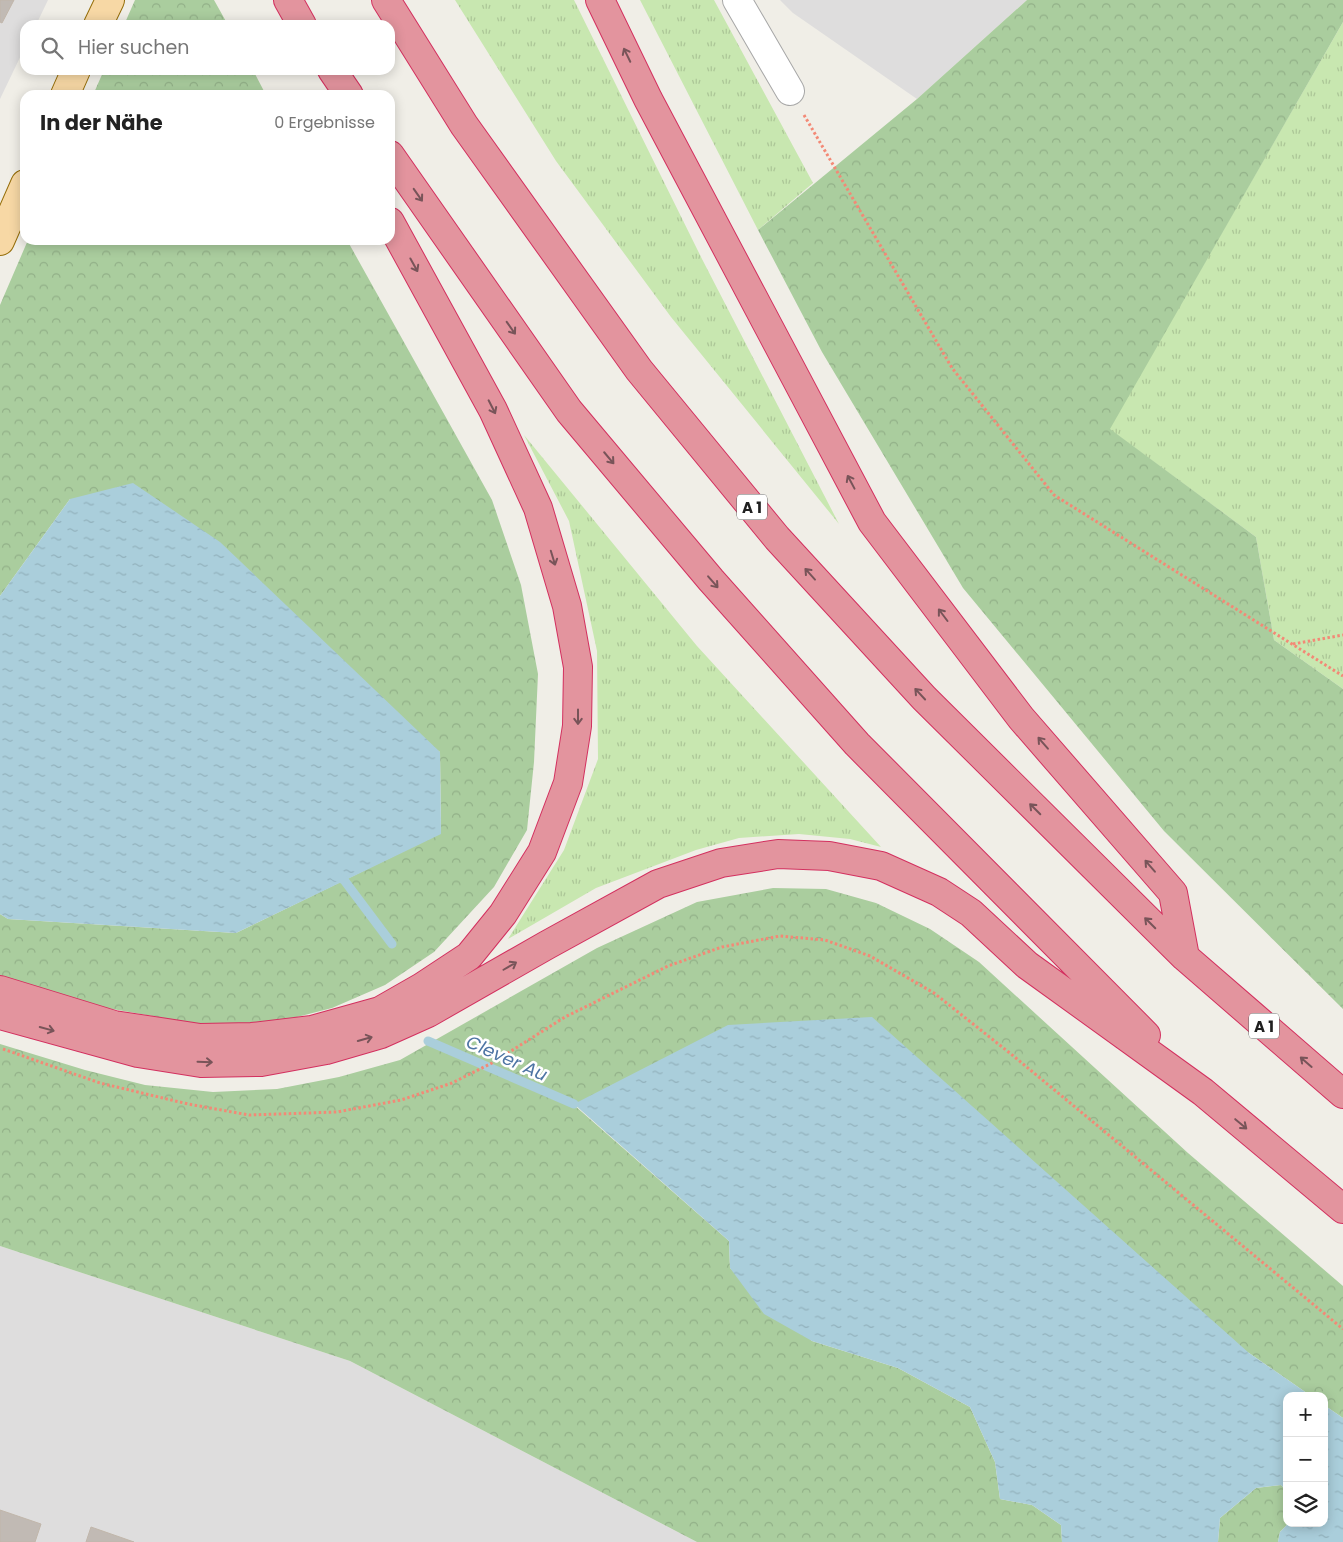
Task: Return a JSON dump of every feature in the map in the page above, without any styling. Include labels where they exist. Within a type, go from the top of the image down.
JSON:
[{"type":"highway","points":[[288,0],[299,20]]},
{"type":"highway","name":"A 1","points":[[386,0],[464,125],[634,362],[777,538],[924,698],[1185,957],[1343,1094]]},
{"type":"highway","points":[[600,0],[648,99],[872,522],[1021,718],[1173,892],[1185,957]]},
{"type":"highway","points":[[325,75],[331,90]]},
{"type":"highway","points":[[335,75],[346,90]]},
{"type":"highway","points":[[395,162],[569,411],[711,580],[857,744],[1203,1092]]},
{"type":"highway","points":[[0,990],[114,1025],[200,1038],[252,1038],[312,1030],[380,1010],[422,987],[469,956],[503,914],[542,852],[568,784],[578,726],[578,667],[567,606],[538,508],[498,419],[395,231]]},
{"type":"highway","points":[[0,1016],[138,1054],[201,1063],[260,1062],[326,1050],[381,1034],[428,1013],[547,944],[658,884],[722,863],[778,854],[829,856],[881,866],[939,892],[971,913],[1027,966],[1203,1092],[1343,1209]]},
{"type":"main road","points":[[100,20],[110,0]]},
{"type":"main road","points":[[67,90],[74,75]]},
{"type":"main road","points":[[0,241],[20,195]]},
{"type":"street","points":[[737,0],[790,91]]},
{"type":"path","points":[[790,91],[952,368],[1054,495],[1343,676]]},
{"type":"path","points":[[1293,644],[1343,635]]},
{"type":"path","points":[[452,1082],[492,1063],[565,1017],[668,966],[722,946],[780,936],[826,940],[870,956],[934,993],[1011,1054],[1343,1329]]},
{"type":"shaded area","points":[[0,0],[48,0],[38,20],[20,20],[20,57],[0,99]]},
{"type":"shaded area","points":[[780,0],[1027,0],[917,99],[793,13]]},
{"type":"shaded area","points":[[0,1246],[350,1361],[697,1542],[0,1542]]},
{"type":"green space","points":[[135,0],[214,0],[225,20],[126,20]]},
{"type":"green space","points":[[455,0],[574,0],[702,259],[839,524],[671,317],[556,161]]},
{"type":"green space","points":[[640,0],[714,0],[813,183],[758,230]]},
{"type":"green space","points":[[1027,0],[1343,0],[1343,22],[1110,429],[1256,537],[1274,640],[1343,689],[1343,1009],[1164,831],[963,588],[822,352],[758,230],[917,99]]},
{"type":"green space","points":[[1343,22],[1343,689],[1274,640],[1256,537],[1109,429]]},
{"type":"green space","points":[[102,75],[256,75],[263,90],[95,90]]},
{"type":"green space","points":[[26,245],[350,245],[492,500],[521,585],[538,674],[534,762],[527,830],[494,887],[434,952],[385,985],[332,1008],[262,1026],[198,1024],[78,1003],[0,977],[0,914],[8,919],[236,933],[441,833],[440,752],[70,499],[0,596],[0,305]]},
{"type":"green space","points":[[524,435],[697,646],[881,847],[850,839],[799,834],[739,838],[696,850],[596,888],[508,939],[564,850],[598,759],[597,651],[569,521]]},
{"type":"green space","points":[[773,888],[826,889],[876,903],[930,929],[979,962],[1188,1153],[1343,1286],[1343,1418],[1328,1408],[1328,1392],[1305,1392],[1249,1353],[574,1105],[729,1241],[730,1268],[812,1341],[898,1368],[970,1407],[995,1462],[1000,1499],[1032,1505],[1061,1525],[1062,1542],[697,1542],[350,1361],[0,1246],[0,1044],[85,1070],[145,1085],[213,1092],[277,1089],[339,1077],[400,1060],[597,948],[697,902]]},
{"type":"green space","points":[[1281,1485],[1283,1487],[1283,1527],[1285,1527],[1280,1532],[1278,1542],[1218,1542],[1220,1518],[1256,1488]]},
{"type":"water","points":[[133,483],[220,542],[440,752],[441,834],[236,933],[8,919],[0,914],[0,596],[70,499]]},
{"type":"water","points":[[872,1017],[1249,1353],[1305,1392],[1283,1392],[1283,1487],[1281,1485],[1256,1488],[1220,1518],[1218,1542],[1062,1542],[1061,1525],[1032,1505],[1000,1499],[995,1462],[970,1407],[898,1368],[812,1341],[764,1314],[730,1268],[729,1241],[574,1104],[728,1025]]},
{"type":"water","points":[[1328,1408],[1343,1418],[1343,1542],[1278,1542],[1280,1532],[1285,1527],[1328,1527]]},
{"type":"building","points":[[0,0],[14,0],[2,23],[0,22]]},
{"type":"building","points":[[0,1510],[41,1524],[35,1542],[0,1542]]},
{"type":"building","points":[[91,1527],[134,1542],[86,1542]]},
{"type":"waterway","name":"Clever Au","points":[[335,876],[344,880],[392,944]]},
{"type":"waterway","name":"Clever Au","points":[[428,1041],[574,1104]]}]
